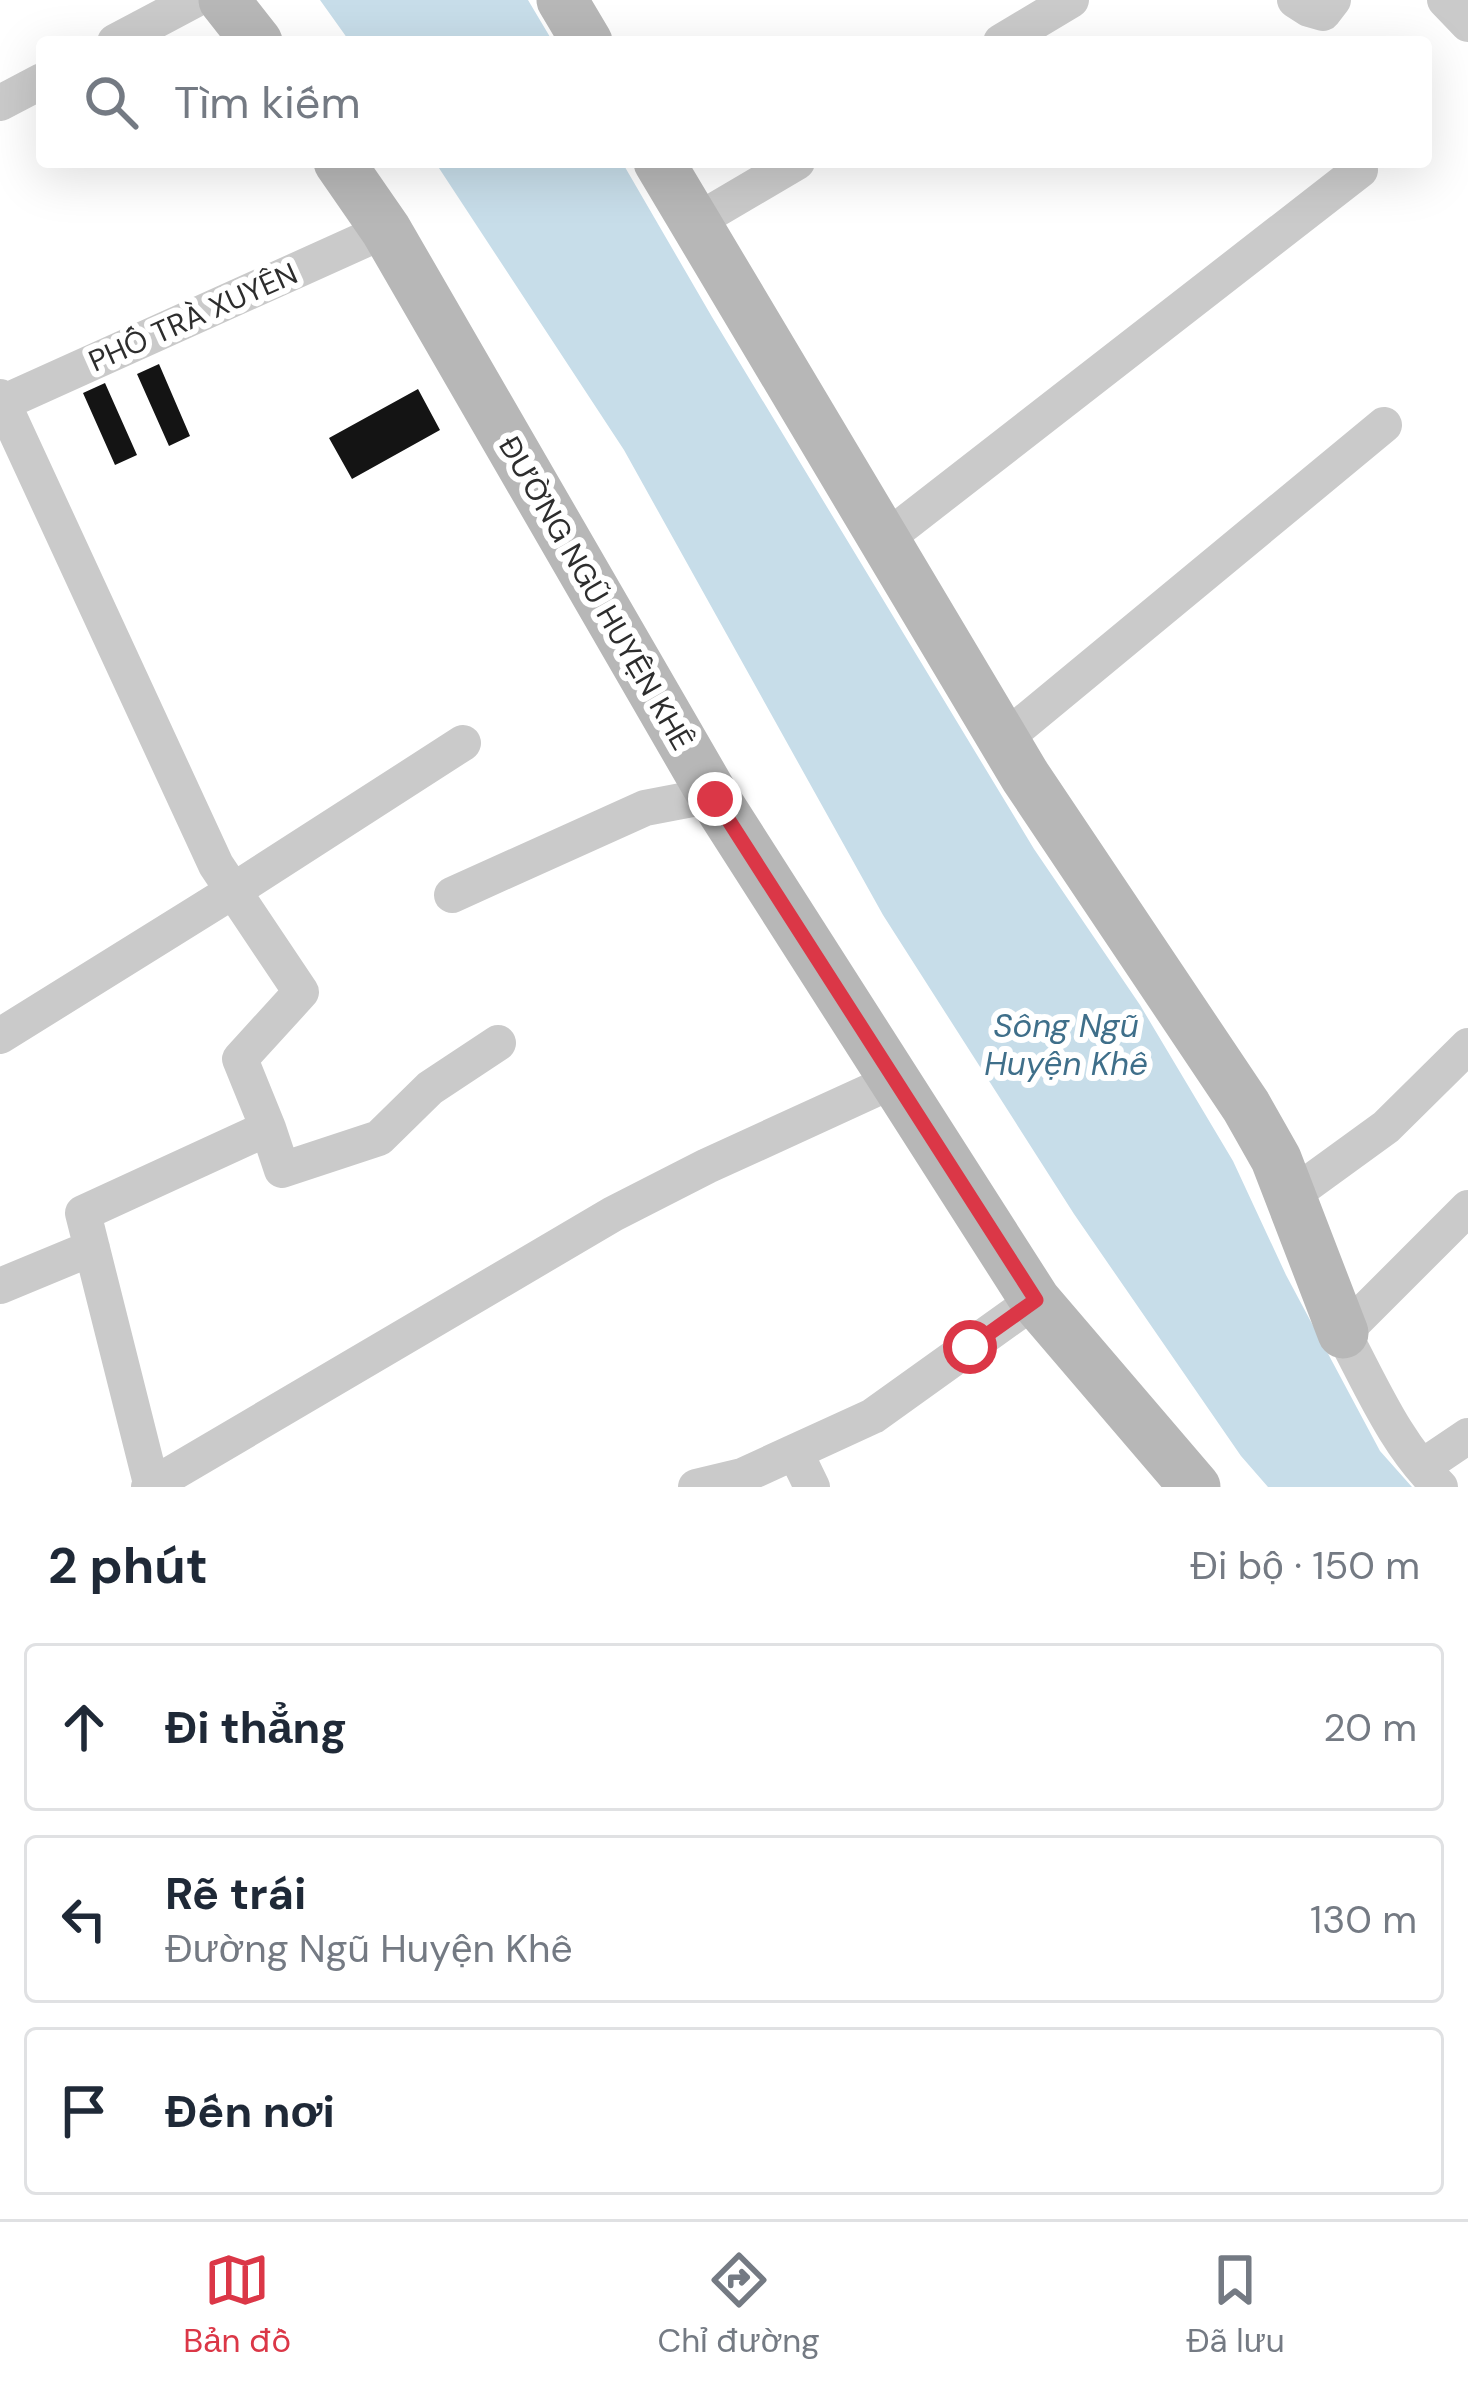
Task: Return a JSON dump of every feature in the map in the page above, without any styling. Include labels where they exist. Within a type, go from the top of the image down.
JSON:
[{"type":"street","points":[[126,36],[194,0]]},
{"type":"street","points":[[224,0],[252,36]]},
{"type":"street","points":[[562,0],[583,36]]},
{"type":"street","points":[[1011,36],[1071,0]]},
{"type":"street","points":[[1295,0],[1323,13],[1333,0]]},
{"type":"street","points":[[1445,0],[1468,24]]},
{"type":"street","points":[[0,103],[36,84]]},
{"type":"street","name":"ĐƯỜNG NGŨ HUYỆN KHÊ","points":[[343,168],[386,230],[713,795],[1036,1300],[1195,1487]]},
{"type":"street","points":[[663,168],[1003,740],[1246,1106],[1276,1159],[1343,1333],[1387,1416],[1435,1482],[1468,1436]]},
{"type":"street","points":[[695,223],[787,168]]},
{"type":"street","points":[[884,540],[1360,170]]},
{"type":"street","name":"PHỐ TRÀ XUYÊN","points":[[1,401],[386,230]]},
{"type":"street","points":[[1,401],[216,866],[301,992],[240,1059],[282,1170],[379,1138],[430,1088],[498,1043]]},
{"type":"street","points":[[1003,740],[1384,425]]},
{"type":"street","points":[[0,1036],[463,743]]},
{"type":"street","points":[[452,895],[645,808],[713,795]]},
{"type":"street","points":[[1291,1196],[1386,1126],[1468,1046]]},
{"type":"street","points":[[268,1129],[83,1213],[151,1487],[613,1214],[895,1080]]},
{"type":"street","points":[[1343,1333],[1468,1208]]},
{"type":"street","points":[[0,1286],[92,1248]]},
{"type":"street","points":[[696,1487],[742,1476],[873,1416],[1036,1300]]},
{"type":"street","points":[[795,1452],[812,1487]]},
{"type":"water","points":[[320,0],[528,0],[549,36],[346,36]]},
{"type":"water","name":"Sông Ngũ Huyện Khê","points":[[439,168],[625,168],[1034,849],[1140,1005],[1233,1161],[1286,1275],[1380,1451],[1412,1487],[1268,1487],[1241,1456],[1074,1214],[883,915],[624,450]]},
{"type":"building","points":[[159,364],[190,436],[169,446],[137,374]]},
{"type":"building","points":[[105,383],[137,455],[115,465],[83,393]]},
{"type":"building","points":[[418,389],[440,430],[352,479],[329,438]]},
{"type":"route","points":[[715,799],[1036,1300],[970,1347]]}]
